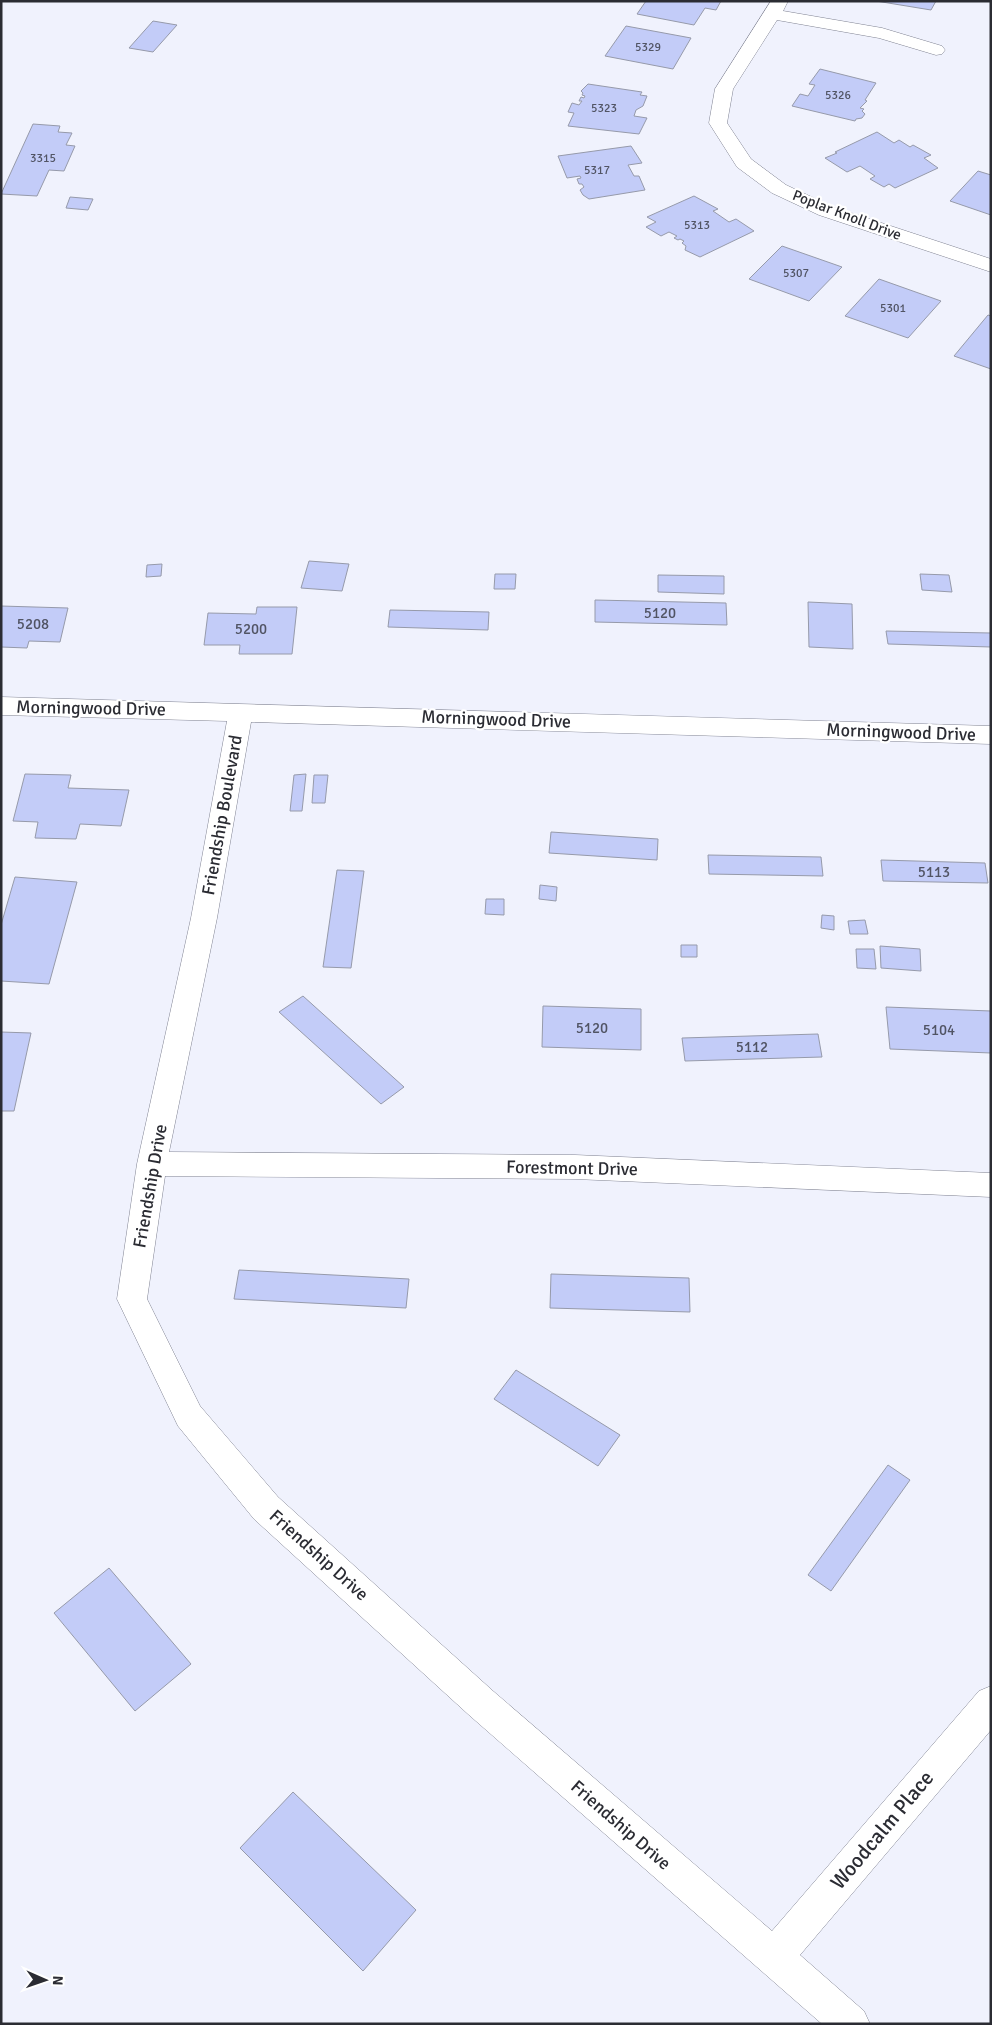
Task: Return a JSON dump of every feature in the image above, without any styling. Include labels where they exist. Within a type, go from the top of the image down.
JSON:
[{"type":"street","points":[[776,8],[882,33],[936,50]]},
{"type":"street","name":"Poplar Knoll Drive","points":[[776,8],[724,88],[718,123],[744,163],[779,189],[826,211],[991,266]]},
{"type":"street","name":"Morningwood Drive","points":[[1,706],[991,735]]},
{"type":"street","name":"Friendship Boulevard","points":[[204,918],[240,712]]},
{"type":"street","name":"Friendship Drive","points":[[204,918],[152,1164],[132,1299],[190,1416],[266,1508],[481,1703],[851,2024]]},
{"type":"street","name":"Forestmont Drive","points":[[152,1164],[575,1167],[991,1185]]},
{"type":"street","name":"Woodcalm Place","points":[[774,1958],[991,1703]]},
{"type":"building","points":[[646,1],[721,1],[716,10],[705,8],[694,25],[637,14]]},
{"type":"building","points":[[876,1],[936,1],[931,10]]},
{"type":"building","points":[[153,21],[177,25],[153,52],[129,48]]},
{"type":"building","points":[[626,26],[691,38],[673,69],[605,56]]},
{"type":"building","points":[[820,69],[876,83],[865,100],[867,101],[860,108],[864,109],[862,111],[865,114],[862,118],[855,121],[792,106],[800,94],[808,96],[815,85],[809,84]]},
{"type":"building","points":[[588,84],[642,92],[640,95],[647,96],[643,106],[636,110],[634,116],[647,118],[639,134],[568,126],[574,113],[568,112],[572,103],[579,105],[582,101],[579,101],[581,97],[584,98],[585,96],[582,95],[581,91]]},
{"type":"building","points":[[33,124],[60,126],[58,132],[72,133],[66,145],[75,146],[64,171],[49,170],[37,196],[1,194]]},
{"type":"building","points":[[877,132],[894,143],[899,140],[910,147],[913,145],[931,155],[924,158],[938,168],[895,188],[889,184],[884,187],[870,179],[875,176],[860,166],[847,172],[825,158]]},
{"type":"building","points":[[631,146],[642,163],[628,165],[634,176],[639,176],[645,190],[589,199],[580,190],[584,187],[582,184],[579,184],[577,179],[581,178],[580,176],[567,178],[558,156]]},
{"type":"building","points":[[978,171],[991,175],[991,215],[950,201]]},
{"type":"building","points":[[694,196],[718,209],[713,211],[729,222],[736,219],[754,231],[700,257],[685,250],[686,246],[682,243],[684,241],[674,238],[677,236],[669,232],[661,236],[646,227],[656,222],[647,217]]},
{"type":"building","points":[[70,197],[93,199],[88,210],[66,208]]},
{"type":"building","points":[[782,246],[842,267],[809,301],[749,279]]},
{"type":"building","points":[[879,279],[941,301],[908,338],[845,316]]},
{"type":"building","points":[[988,315],[991,316],[991,369],[954,356]]},
{"type":"building","points":[[309,561],[349,564],[342,591],[301,588]]},
{"type":"building","points":[[162,564],[161,576],[146,577],[147,565]]},
{"type":"building","points":[[495,574],[516,574],[515,589],[494,589]]},
{"type":"building","points":[[920,574],[949,575],[952,592],[922,590]]},
{"type":"building","points":[[658,575],[724,576],[724,594],[658,592]]},
{"type":"building","points":[[595,600],[726,603],[727,625],[595,622]]},
{"type":"building","points":[[808,602],[852,604],[853,649],[809,647]]},
{"type":"building","points":[[1,606],[68,608],[60,642],[29,641],[27,648],[1,647]]},
{"type":"building","points":[[257,607],[297,607],[292,654],[239,654],[240,645],[204,645],[208,613],[256,614]]},
{"type":"building","points":[[390,610],[489,612],[488,630],[388,627]]},
{"type":"building","points":[[886,631],[991,633],[991,647],[888,644]]},
{"type":"building","points":[[25,774],[71,775],[68,788],[129,790],[121,826],[80,824],[76,839],[35,838],[38,822],[13,821]]},
{"type":"building","points":[[306,774],[302,811],[290,811],[294,775]]},
{"type":"building","points":[[314,775],[328,775],[325,803],[312,803]]},
{"type":"building","points":[[551,832],[658,839],[657,860],[549,853]]},
{"type":"building","points":[[708,855],[821,857],[823,876],[709,874]]},
{"type":"building","points":[[881,860],[985,863],[988,883],[883,881]]},
{"type":"building","points":[[337,870],[364,871],[351,968],[323,967]]},
{"type":"building","points":[[15,877],[77,882],[49,984],[1,981],[1,925]]},
{"type":"building","points":[[540,885],[557,887],[556,901],[539,899]]},
{"type":"building","points":[[486,899],[504,899],[504,915],[485,914]]},
{"type":"building","points":[[822,915],[834,916],[834,930],[821,928]]},
{"type":"building","points":[[865,920],[868,934],[850,934],[848,921]]},
{"type":"building","points":[[681,945],[697,945],[697,957],[681,957]]},
{"type":"building","points":[[880,946],[920,949],[921,971],[881,968]]},
{"type":"building","points":[[856,949],[874,949],[876,969],[857,968]]},
{"type":"building","points":[[303,996],[404,1087],[381,1104],[279,1012]]},
{"type":"building","points":[[543,1006],[641,1009],[641,1050],[542,1047]]},
{"type":"building","points":[[886,1007],[991,1011],[991,1053],[890,1049]]},
{"type":"building","points":[[1,1032],[31,1033],[14,1111],[1,1111]]},
{"type":"building","points":[[818,1034],[822,1057],[685,1061],[682,1038]]},
{"type":"building","points":[[239,1270],[409,1279],[406,1308],[234,1299]]},
{"type":"building","points":[[551,1274],[689,1278],[690,1312],[550,1308]]},
{"type":"building","points":[[516,1370],[620,1435],[598,1466],[494,1399]]},
{"type":"building","points":[[888,1465],[910,1480],[831,1591],[808,1575]]},
{"type":"building","points":[[109,1568],[191,1664],[135,1711],[54,1613]]},
{"type":"building","points":[[293,1792],[416,1910],[363,1971],[240,1848]]}]
